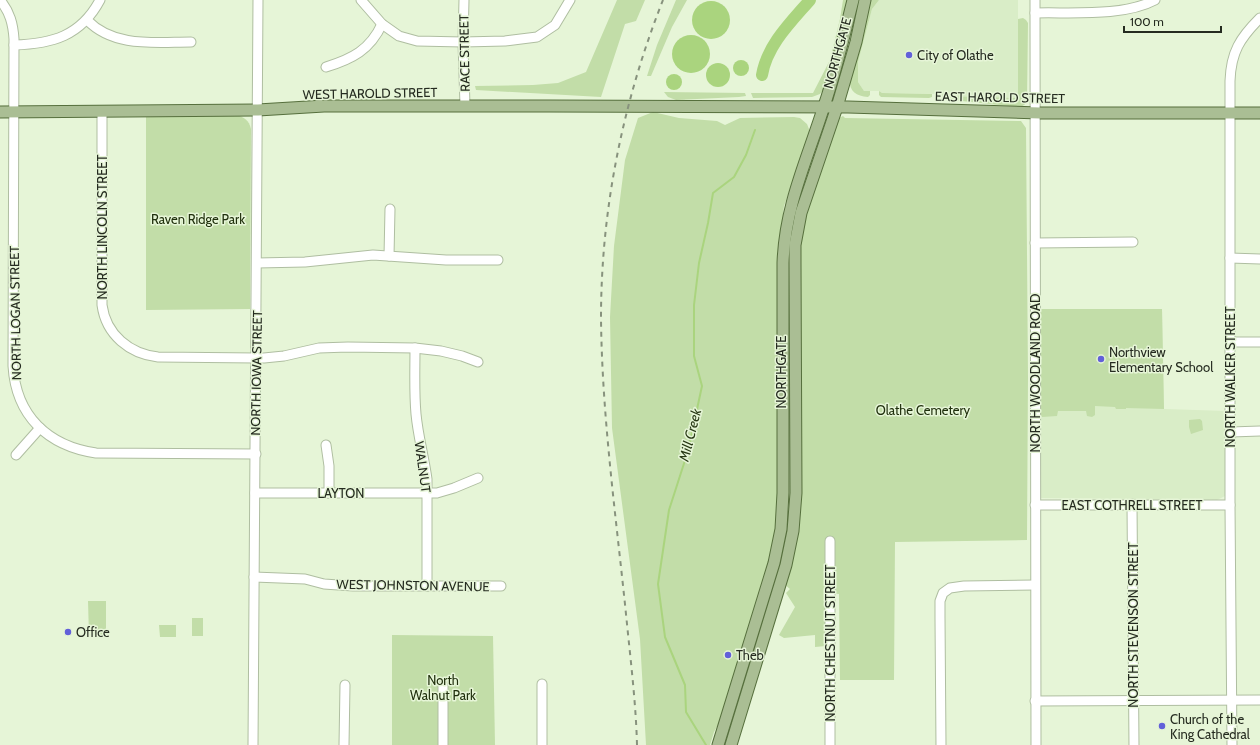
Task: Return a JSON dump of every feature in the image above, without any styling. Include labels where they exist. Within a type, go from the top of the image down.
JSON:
[{"type":"main road","name":"NORTHGATE","points":[[719,743],[779,545],[784,493],[783,244],[786,226],[794,193],[824,107],[839,58],[853,0]]},
{"type":"main road","name":"NORTHGATE","points":[[731,745],[786,565],[793,531],[796,493],[795,245],[801,213],[837,107],[856,42],[866,0]]},
{"type":"main road","name":"WEST HAROLD STREET","points":[[0,112],[258,110],[324,106],[740,107]]},
{"type":"main road","name":"EAST HAROLD STREET","points":[[740,107],[837,107],[1035,113],[1260,113]]},
{"type":"street","name":"NORTH LOGAN STREET","points":[[0,0],[9,12],[13,24],[13,374],[16,389],[23,405],[30,417],[52,438],[80,451],[96,453],[256,454]]},
{"type":"street","points":[[14,45],[41,44],[67,35],[87,20],[100,0]]},
{"type":"street","name":"NORTH IOWA STREET","points":[[253,745],[257,358],[258,0]]},
{"type":"street","points":[[361,0],[382,24],[399,36],[417,41],[462,42],[505,41],[537,37],[556,25],[570,0]]},
{"type":"street","name":"RACE STREET","points":[[464,0],[462,42],[465,106]]},
{"type":"street","name":"NORTH WOODLAND ROAD","points":[[1035,0],[1034,585],[1036,745]]},
{"type":"street","points":[[1035,13],[1122,11],[1138,7],[1155,0]]},
{"type":"street","name":"NORTH WALKER STREET","points":[[1232,745],[1230,505],[1230,70],[1233,55],[1241,38],[1260,18]]},
{"type":"street","points":[[87,20],[94,28],[101,32],[123,40],[141,42],[191,42]]},
{"type":"street","points":[[326,67],[346,60],[362,50],[376,37],[382,24]]},
{"type":"street","name":"NORTH LINCOLN STREET","points":[[102,112],[101,298],[104,315],[111,330],[120,341],[129,348],[152,356],[257,358],[278,357],[327,348],[415,348],[450,352],[478,362]]},
{"type":"street","points":[[389,256],[390,209]]},
{"type":"street","points":[[1035,243],[1133,242]]},
{"type":"street","points":[[257,263],[305,262],[373,255],[446,260],[498,260]]},
{"type":"street","points":[[1230,258],[1260,259]]},
{"type":"street","points":[[1230,342],[1260,342]]},
{"type":"street","name":"WALNUT","points":[[415,348],[416,414],[419,438],[425,464],[427,494],[427,586]]},
{"type":"street","points":[[16,455],[40,428]]},
{"type":"street","points":[[1231,432],[1260,431]]},
{"type":"street","points":[[326,445],[329,466],[329,492]]},
{"type":"street","name":"LAYTON","points":[[255,493],[329,492],[427,494],[454,488],[478,478]]},
{"type":"street","name":"NORTH STEVENSON STREET","points":[[1132,504],[1134,745]]},
{"type":"street","name":"EAST COTHRELL STREET","points":[[1035,505],[1230,505]]},
{"type":"street","name":"NORTH CHESTNUT STREET","points":[[830,541],[830,745]]},
{"type":"street","name":"WEST JOHNSTON AVENUE","points":[[254,577],[305,579],[324,584],[353,586],[501,586]]},
{"type":"street","points":[[941,745],[940,601],[943,593],[950,588],[964,586],[1034,585]]},
{"type":"street","points":[[542,684],[542,745]]},
{"type":"street","points":[[344,745],[345,685]]},
{"type":"street","points":[[443,686],[443,745]]},
{"type":"street","points":[[1036,701],[1260,700]]},
{"type":"shaded area","points":[[879,0],[1018,0],[1018,98],[945,96],[942,94],[882,93],[879,91],[864,91],[858,82],[858,62],[872,9]]},
{"type":"shaded area","points":[[707,1],[715,1],[722,4],[727,9],[730,20],[727,31],[722,36],[715,39],[707,39],[700,36],[695,31],[692,24],[692,16],[695,9],[700,4]]},
{"type":"shaded area","points":[[687,35],[695,35],[707,44],[710,54],[707,64],[701,70],[695,73],[687,73],[675,64],[672,58],[672,50],[681,38]]},
{"type":"shaded area","points":[[741,60],[747,62],[749,68],[747,74],[741,76],[735,74],[733,68],[735,62]]},
{"type":"shaded area","points":[[718,63],[727,66],[730,75],[727,84],[718,87],[709,84],[706,75],[709,66]]},
{"type":"shaded area","points":[[674,74],[681,79],[682,82],[677,89],[674,90],[667,85],[666,82],[671,75]]},
{"type":"shaded area","name":"Northview Elementary School","points":[[1039,309],[1162,309],[1164,409],[1227,411],[1227,493],[1225,496],[1217,500],[1041,498],[1039,496]]},
{"type":"green space","points":[[617,0],[645,0],[636,21],[625,24],[601,97],[476,90],[475,86],[558,83],[586,72]]},
{"type":"green space","points":[[676,0],[687,0],[672,27],[651,76],[647,76],[657,45]]},
{"type":"green space","points":[[843,0],[848,0],[824,89],[820,94],[812,97],[753,98],[751,93],[813,93],[830,60]]},
{"type":"green space","points":[[868,0],[879,0],[872,9],[858,62],[858,82],[864,91],[870,91],[870,95],[868,97],[860,96],[854,92],[849,79]]},
{"type":"green space","points":[[1023,18],[1028,23],[1027,101],[1025,104],[1019,107],[943,99],[942,94],[945,96],[1018,98],[1018,19]]},
{"type":"green space","points":[[879,91],[882,93],[932,94],[932,97],[881,97],[879,95]]},
{"type":"green space","points":[[664,92],[745,93],[746,96],[676,100],[668,97]]},
{"type":"green space","points":[[653,112],[679,118],[717,121],[725,125],[740,118],[794,117],[800,118],[807,124],[809,129],[809,135],[784,206],[778,252],[778,484],[776,530],[772,552],[720,721],[714,732],[710,745],[646,745],[640,639],[612,428],[610,317],[614,246],[625,160],[638,118]]},
{"type":"green space","name":"Raven Ridge Park","points":[[236,115],[246,119],[251,129],[250,309],[146,310],[146,116]]},
{"type":"green space","name":"Olathe Cemetery","points":[[843,116],[845,118],[1021,121],[1026,128],[1028,377],[1027,540],[895,542],[894,680],[840,680],[839,594],[827,593],[826,646],[815,647],[815,635],[784,638],[779,635],[795,607],[786,593],[790,589],[784,584],[790,566],[799,257],[805,210],[837,119]]},
{"type":"green space","points":[[1039,309],[1162,309],[1164,409],[1116,409],[1115,407],[1095,406],[1095,415],[1092,417],[1087,416],[1086,411],[1058,411],[1057,416],[1042,417],[1038,413]]},
{"type":"green space","points":[[1200,419],[1202,421],[1203,430],[1191,434],[1189,420]]},
{"type":"green space","points":[[88,601],[106,601],[106,635],[89,636]]},
{"type":"green space","points":[[192,618],[203,618],[203,636],[192,636]]},
{"type":"green space","points":[[159,625],[176,625],[176,637],[160,637]]},
{"type":"green space","name":"North Walnut Park","points":[[392,635],[493,636],[495,745],[392,745]]},
{"type":"waterway","name":"Mill Creek","points":[[762,75],[774,44],[810,0]]},
{"type":"waterway","name":"Mill Creek","points":[[706,745],[686,712],[685,685],[665,637],[658,584],[669,510],[688,451],[702,386],[694,356],[694,305],[699,263],[713,193],[734,177],[746,155],[755,130]]},
{"type":"railway","points":[[637,745],[636,715],[604,395],[601,318],[602,277],[610,196],[617,156],[636,77],[663,0]]},
{"type":"place","name":"City of Olathe","points":[[909,55]]},
{"type":"place","name":"Northview Elementary School","points":[[1101,359]]},
{"type":"place","name":"Office","points":[[68,632]]},
{"type":"place","name":"Theb","points":[[728,655]]},
{"type":"place","name":"Church of the King Cathedral","points":[[1162,726]]}]
